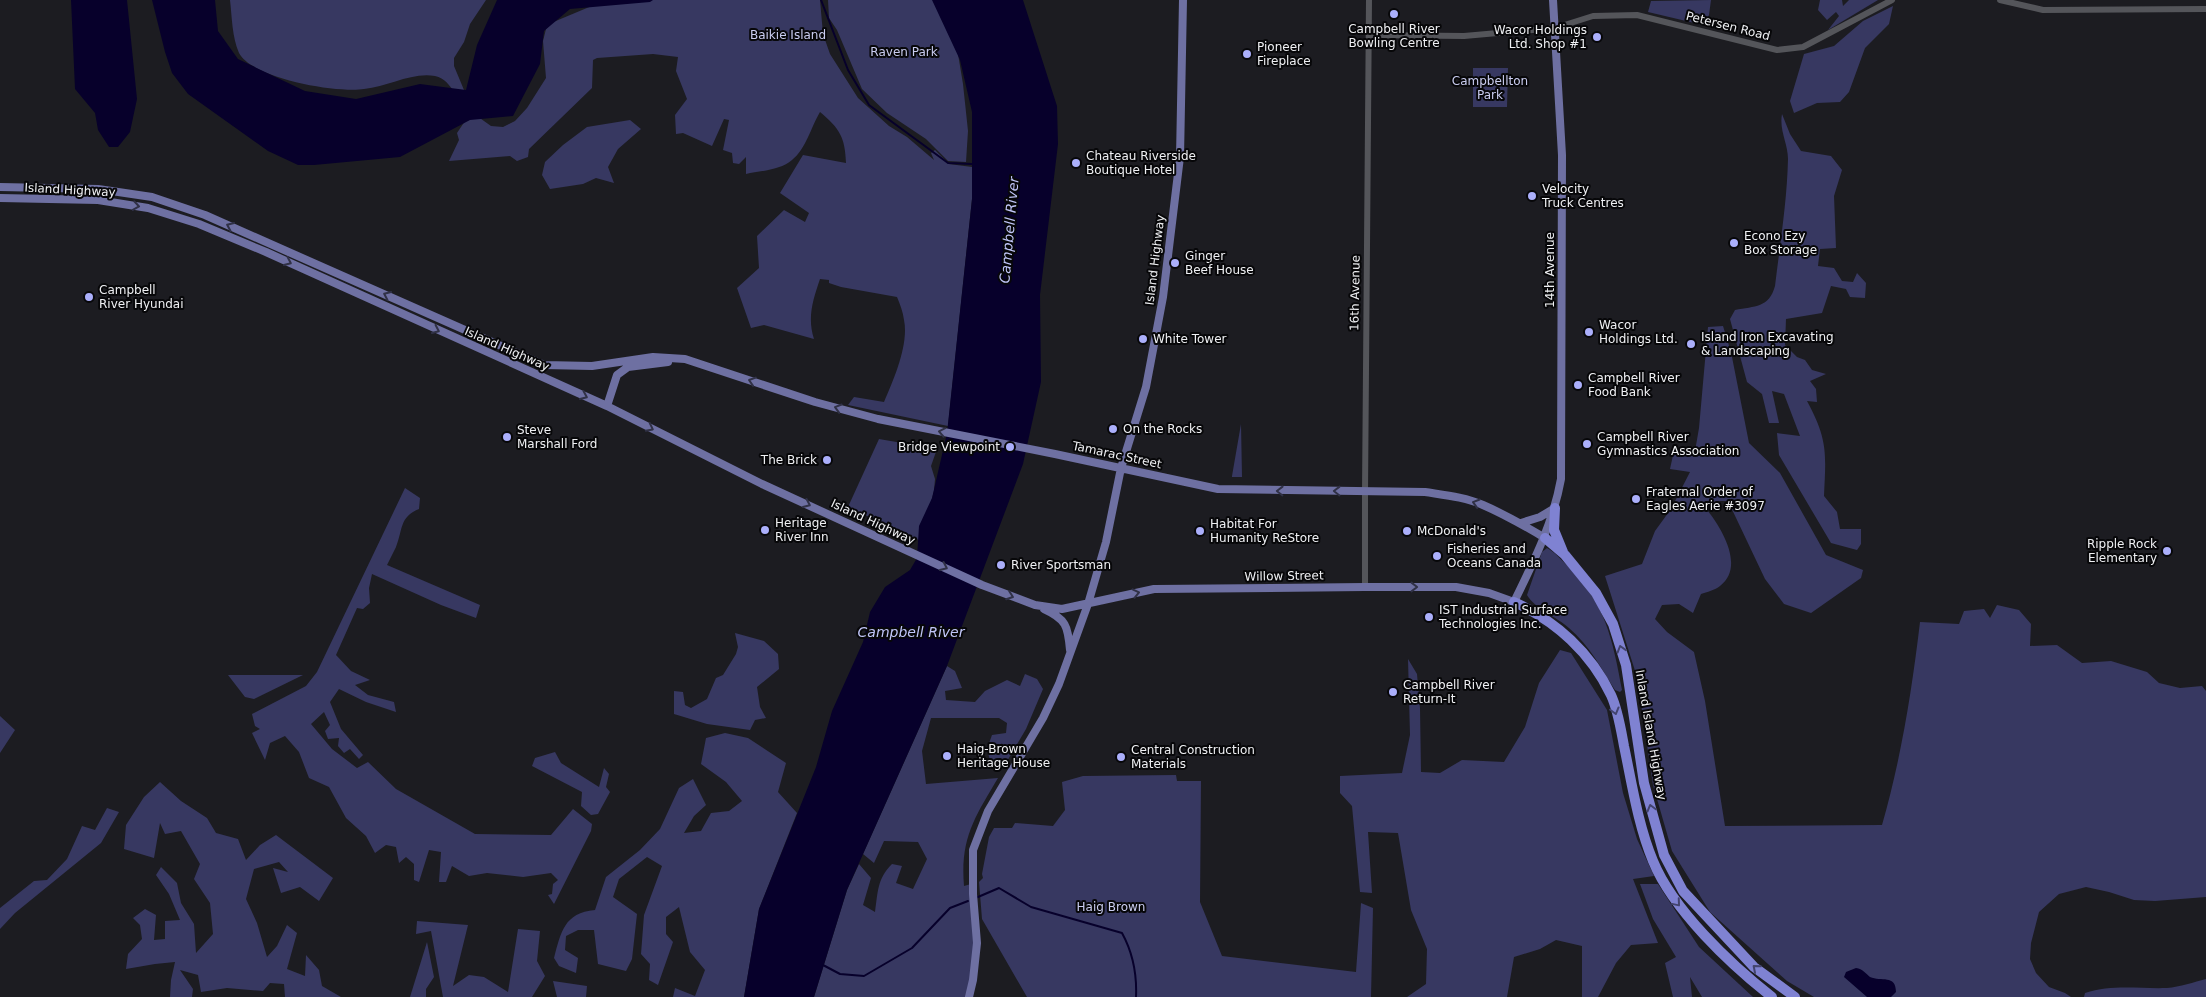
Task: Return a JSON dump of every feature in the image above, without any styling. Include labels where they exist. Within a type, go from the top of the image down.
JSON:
[{"type":"highway","points":[[1556,508],[1554,530],[1565,555]]},
{"type":"highway","name":"Inland Island Highway","points":[[1545,538],[1565,555],[1596,593],[1613,624],[1626,666],[1644,783],[1664,855],[1683,891],[1754,967],[1795,997]]},
{"type":"highway","points":[[1514,602],[1530,609],[1563,631],[1590,660],[1611,696],[1650,853],[1673,898],[1744,974],[1772,997]]},
{"type":"main road","name":"Island Highway","points":[[969,997],[977,943],[972,894],[973,850],[988,811],[1043,718],[1059,684],[1088,604],[1106,542],[1121,468],[1146,386],[1163,297],[1180,157],[1182,0]]},
{"type":"main road","name":"14th Avenue","points":[[1545,538],[1556,508],[1561,479],[1562,155],[1553,0]]},
{"type":"main road","name":"Island Highway","points":[[0,187],[98,189],[161,200],[205,215],[544,365],[592,366],[653,357],[685,359]]},
{"type":"main road","name":"Island Highway","points":[[0,198],[98,200],[148,208],[199,224],[266,252],[606,406],[762,484],[986,587]]},
{"type":"main road","name":"Tamarac Street","points":[[685,359],[816,402],[878,419],[1218,489],[1425,492],[1452,496],[1481,504],[1520,523],[1545,538]]},
{"type":"main road","points":[[606,406],[617,375],[628,367],[685,359]]},
{"type":"main road","points":[[1520,523],[1540,517],[1556,508]]},
{"type":"main road","points":[[1514,602],[1545,538]]},
{"type":"main road","name":"Willow Street","points":[[986,587],[1035,605],[1062,609],[1154,589],[1456,587],[1489,593],[1514,602]]},
{"type":"main road","points":[[1035,605],[1058,616],[1068,628],[1070,654]]},
{"type":"street","name":"16th Avenue","points":[[1366,587],[1364,492],[1369,0]]},
{"type":"street","name":"Petersen Road","points":[[1369,35],[1464,36],[1554,28],[1593,16],[1637,14],[1777,50],[1802,48],[1892,0]]},
{"type":"street","points":[[2000,0],[2042,10],[2206,9]]},
{"type":"green space","points":[[230,0],[486,0],[470,24],[464,42],[454,58],[454,66],[464,90],[455,93],[444,80],[435,76],[417,76],[373,88],[351,90],[297,82],[261,70],[247,62],[239,53],[234,34]]},
{"type":"green space","name":"Baikie Island","points":[[606,0],[820,0],[823,34],[830,54],[858,98],[889,126],[907,137],[934,160],[931,153],[935,150],[949,164],[972,167],[972,199],[948,426],[848,405],[854,397],[884,402],[903,350],[904,317],[897,297],[841,287],[829,283],[829,280],[820,279],[813,301],[811,316],[814,339],[764,325],[751,328],[737,288],[759,268],[757,236],[784,210],[805,222],[809,213],[780,193],[803,155],[846,163],[843,140],[840,134],[820,112],[805,144],[792,160],[776,168],[746,174],[746,157],[739,164],[733,163],[732,153],[723,150],[729,120],[724,119],[712,146],[683,133],[676,134],[675,115],[687,99],[676,71],[678,57],[653,54],[597,58],[593,60],[592,88],[529,149],[528,157],[517,161],[510,156],[449,161],[459,140],[457,133],[465,121],[477,116],[491,126],[503,127],[515,121],[527,108],[546,78],[543,41],[546,29],[551,23]]},
{"type":"green space","name":"Raven Park","points":[[828,0],[939,0],[958,54],[963,84],[968,131],[966,162],[948,161],[926,139],[887,113],[862,89],[837,30],[829,18]]},
{"type":"green space","points":[[1711,0],[1709,15],[1703,25],[1648,12],[1651,1]]},
{"type":"green space","points":[[1820,0],[1842,0],[1843,6],[1849,0],[1878,0],[1828,30],[1839,16],[1836,12],[1827,20],[1818,10]]},
{"type":"green space","points":[[1893,6],[1889,24],[1865,48],[1849,92],[1840,102],[1817,103],[1794,113],[1790,101],[1804,54],[1834,46],[1863,21]]},
{"type":"green space","name":"Campbellton Park","points":[[1473,68],[1508,68],[1507,107],[1473,107]]},
{"type":"green space","points":[[1782,114],[1790,134],[1801,151],[1831,156],[1842,170],[1834,196],[1836,248],[1820,249],[1818,266],[1834,268],[1842,281],[1853,282],[1857,273],[1866,283],[1865,298],[1850,297],[1846,289],[1831,286],[1822,313],[1786,319],[1785,345],[1797,357],[1805,360],[1812,370],[1826,374],[1810,381],[1816,389],[1817,402],[1807,401],[1819,426],[1824,447],[1824,496],[1837,512],[1840,529],[1861,529],[1861,544],[1857,550],[1831,543],[1779,455],[1777,433],[1800,436],[1784,394],[1772,391],[1779,423],[1769,423],[1762,394],[1747,382],[1730,319],[1735,310],[1760,305],[1765,302],[1775,286],[1783,223],[1788,159],[1781,120]]},
{"type":"green space","points":[[630,120],[641,129],[618,149],[608,167],[614,183],[596,178],[583,184],[550,189],[542,175],[545,162],[563,145],[587,127]]},
{"type":"green space","points":[[1723,326],[1731,352],[1749,443],[1780,473],[1826,555],[1863,570],[1861,578],[1811,613],[1784,604],[1765,579],[1728,501],[1716,501],[1708,511],[1729,548],[1731,569],[1727,578],[1720,586],[1701,594],[1693,613],[1679,604],[1662,605],[1655,619],[1667,632],[1694,652],[1705,701],[1725,826],[1882,825],[1895,775],[1905,724],[1920,622],[1959,624],[1964,611],[1984,609],[1990,618],[1997,605],[2019,610],[2031,624],[2030,646],[2057,645],[2082,663],[2111,661],[2147,672],[2159,683],[2180,688],[2202,686],[2206,691],[2206,897],[2155,901],[2134,900],[2086,887],[2059,894],[2039,912],[2031,943],[2030,959],[2036,973],[2049,987],[2071,997],[1814,997],[1787,981],[1710,912],[1672,851],[1653,785],[1637,677],[1605,576],[1642,564],[1655,531],[1671,509],[1690,472],[1670,469],[1675,446],[1694,457],[1699,428],[1708,327]]},
{"type":"green space","points":[[1241,424],[1242,477],[1232,477],[1232,476]]},
{"type":"green space","points":[[879,439],[937,449],[931,466],[935,479],[934,491],[921,541],[848,507]]},
{"type":"green space","points":[[405,488],[420,498],[419,509],[405,520],[396,547],[387,565],[480,605],[476,618],[441,605],[372,574],[369,588],[370,603],[363,609],[357,608],[336,655],[351,671],[370,680],[355,685],[368,695],[394,702],[396,712],[366,702],[339,689],[330,702],[341,729],[363,755],[359,759],[350,749],[344,753],[338,746],[339,738],[328,739],[325,731],[330,725],[324,712],[311,724],[332,749],[357,768],[368,762],[396,789],[475,834],[551,835],[573,809],[592,824],[591,831],[554,904],[548,895],[552,894],[553,884],[558,880],[551,873],[523,877],[487,873],[469,876],[452,866],[446,882],[439,882],[441,852],[429,850],[419,882],[414,880],[414,864],[406,857],[399,863],[396,847],[386,845],[375,853],[366,836],[346,818],[329,787],[309,778],[299,752],[285,736],[270,743],[265,760],[252,733],[260,729],[255,726],[252,714],[306,686],[317,672]]},
{"type":"green space","points":[[1547,548],[1581,579],[1599,608],[1611,638],[1622,690],[1620,692],[1615,690],[1595,657],[1583,642],[1564,624],[1535,605],[1527,595],[1542,552]]},
{"type":"green space","points":[[735,633],[764,641],[778,654],[779,669],[757,687],[760,707],[766,718],[755,720],[750,730],[707,724],[674,714],[674,691],[683,692],[685,705],[691,708],[707,699],[716,678],[723,675],[736,654],[738,647]]},
{"type":"green space","points":[[1560,650],[1571,653],[1607,710],[1623,793],[1637,839],[1654,876],[1633,879],[1658,943],[1631,945],[1616,963],[1598,997],[1582,997],[1582,946],[1556,940],[1540,949],[1514,957],[1507,997],[1407,997],[1426,984],[1427,949],[1411,910],[1398,833],[1368,832],[1372,893],[1360,892],[1352,806],[1340,793],[1340,776],[1402,773],[1410,735],[1408,659],[1417,674],[1420,708],[1421,772],[1440,773],[1462,760],[1504,762],[1525,727],[1539,683]]},
{"type":"green space","points":[[947,666],[955,671],[962,688],[945,691],[946,700],[975,702],[985,691],[1007,680],[1020,686],[1025,674],[1037,679],[1043,689],[1026,729],[1003,768],[992,768],[987,749],[992,735],[1006,733],[1007,723],[999,718],[931,718],[922,751],[926,784],[998,778],[976,817],[964,854],[964,886],[971,884],[977,913],[970,997],[814,997],[847,890],[859,864],[871,878],[863,905],[875,912],[883,875],[892,864],[902,866],[896,883],[913,889],[927,859],[918,842],[884,841],[874,863],[863,854]]},
{"type":"green space","points":[[228,675],[303,675],[254,699],[245,697]]},
{"type":"green space","points":[[0,716],[15,730],[0,753]]},
{"type":"green space","points":[[725,733],[748,738],[786,763],[778,792],[797,813],[759,909],[744,997],[673,997],[675,988],[695,996],[705,970],[690,952],[679,907],[666,917],[666,934],[673,942],[658,985],[649,980],[650,964],[641,954],[644,915],[662,866],[647,857],[619,879],[613,897],[637,914],[632,959],[626,971],[598,964],[594,930],[578,930],[566,936],[565,950],[578,958],[576,973],[559,966],[554,958],[566,925],[576,915],[595,910],[606,877],[640,850],[660,829],[679,788],[693,779],[706,805],[694,816],[684,833],[701,831],[711,813],[729,811],[742,801],[726,782],[701,764],[706,738]]},
{"type":"green space","points":[[555,752],[561,763],[599,787],[604,768],[609,774],[606,787],[610,792],[598,814],[591,815],[581,806],[582,792],[532,766],[535,758]]},
{"type":"green space","name":"Haig Brown","points":[[1176,775],[1177,781],[1201,781],[1200,902],[1222,956],[1356,972],[1361,903],[1373,908],[1371,997],[1027,997],[982,919],[979,882],[983,878],[982,874],[989,837],[994,828],[1012,828],[1015,823],[1053,826],[1065,810],[1062,782],[1083,776]]},
{"type":"green space","points":[[160,782],[181,801],[207,818],[216,833],[238,839],[246,860],[260,845],[276,835],[333,878],[319,901],[300,887],[281,893],[273,868],[288,872],[279,862],[254,869],[246,899],[257,923],[267,957],[277,946],[287,925],[297,933],[287,969],[305,976],[306,955],[319,970],[322,986],[341,997],[285,997],[284,984],[270,983],[263,991],[227,988],[201,992],[198,975],[180,970],[193,989],[192,997],[170,997],[175,962],[126,969],[128,954],[142,939],[140,925],[133,918],[145,909],[156,915],[154,940],[165,939],[165,921],[180,920],[169,894],[156,875],[161,867],[177,883],[181,903],[194,924],[196,953],[213,934],[210,903],[194,879],[200,864],[181,831],[165,834],[160,823],[154,858],[124,849],[126,825],[144,797]]},
{"type":"green space","points":[[107,808],[119,812],[101,843],[15,913],[0,929],[0,908],[34,881],[47,880],[67,859],[82,826],[95,830]]},
{"type":"green space","points":[[1640,884],[1658,884],[1699,947],[1753,997],[1702,997],[1690,977],[1692,997],[1673,997],[1665,963],[1676,957],[1653,919]]},
{"type":"green space","points":[[417,921],[468,925],[453,986],[469,975],[484,977],[508,992],[518,929],[540,931],[537,961],[545,976],[532,997],[443,997],[431,931],[416,934]]},
{"type":"green space","points":[[427,942],[434,977],[426,989],[426,997],[410,997]]},
{"type":"green space","points":[[2206,979],[2206,997],[2084,997],[2085,993],[2095,990],[2167,988]]},
{"type":"green space","points":[[553,981],[587,986],[586,997],[557,997]]},
{"type":"water","points":[[71,0],[127,0],[137,99],[130,132],[118,147],[109,147],[98,130],[95,113],[75,89]]},
{"type":"water","points":[[152,0],[215,0],[218,31],[238,59],[305,91],[356,99],[420,84],[466,90],[477,45],[497,0],[653,0],[650,2],[570,9],[544,31],[540,64],[513,116],[470,120],[400,157],[298,165],[268,151],[188,94],[172,73]]},
{"type":"water","name":"Campbell River","points":[[932,0],[1023,0],[1057,106],[1058,144],[1040,295],[1041,382],[1023,464],[947,666],[847,890],[814,997],[744,997],[759,909],[816,767],[832,711],[863,642],[870,612],[885,587],[910,570],[917,558],[919,526],[932,498],[947,433],[972,199],[972,112],[960,60]]},
{"type":"water","points":[[1856,968],[1862,970],[1870,977],[1891,981],[1895,986],[1896,992],[1891,997],[1867,997],[1844,977],[1846,972]]},
{"type":"waterway","points":[[821,0],[848,70],[869,105],[948,163],[972,164]]},
{"type":"waterway","points":[[978,897],[999,888],[1031,907],[1122,933],[1134,964],[1136,997]]},
{"type":"waterway","points":[[823,965],[840,974],[864,976],[912,948],[950,908],[968,901]]},
{"type":"place","name":"Campbell River Bowling Centre","points":[[1394,14]]},
{"type":"place","name":"Wacor Holdings Ltd. Shop #1","points":[[1597,37]]},
{"type":"place","name":"Pioneer Fireplace","points":[[1247,54]]},
{"type":"place","name":"Chateau Riverside Boutique Hotel","points":[[1076,163]]},
{"type":"place","name":"Velocity Truck Centres","points":[[1532,196]]},
{"type":"place","name":"Econo Ezy Box Storage","points":[[1734,243]]},
{"type":"place","name":"Ginger Beef House","points":[[1175,263]]},
{"type":"place","name":"Campbell River Hyundai","points":[[89,297]]},
{"type":"place","name":"Wacor Holdings Ltd.","points":[[1589,332]]},
{"type":"place","name":"White Tower","points":[[1143,339]]},
{"type":"place","name":"Island Iron Excavating & Landscaping","points":[[1691,344]]},
{"type":"place","name":"Campbell River Food Bank","points":[[1578,385]]},
{"type":"place","name":"On the Rocks","points":[[1113,429]]},
{"type":"place","name":"Steve Marshall Ford","points":[[507,437]]},
{"type":"place","name":"Campbell River Gymnastics Association","points":[[1587,444]]},
{"type":"place","name":"Bridge Viewpoint","points":[[1010,447]]},
{"type":"place","name":"The Brick","points":[[827,460]]},
{"type":"place","name":"Fraternal Order of Eagles Aerie #3097","points":[[1636,499]]},
{"type":"place","name":"Heritage River Inn","points":[[765,530]]},
{"type":"place","name":"Habitat For Humanity ReStore","points":[[1200,531]]},
{"type":"place","name":"McDonald's","points":[[1407,531]]},
{"type":"place","name":"Ripple Rock Elementary","points":[[2167,551]]},
{"type":"place","name":"Fisheries and Oceans Canada","points":[[1437,556]]},
{"type":"place","name":"River Sportsman","points":[[1001,565]]},
{"type":"place","name":"IST Industrial Surface Technologies Inc.","points":[[1429,617]]},
{"type":"place","name":"Campbell River Return-It","points":[[1393,692]]},
{"type":"place","name":"Haig-Brown Heritage House","points":[[947,756]]},
{"type":"place","name":"Central Construction Materials","points":[[1121,757]]}]
